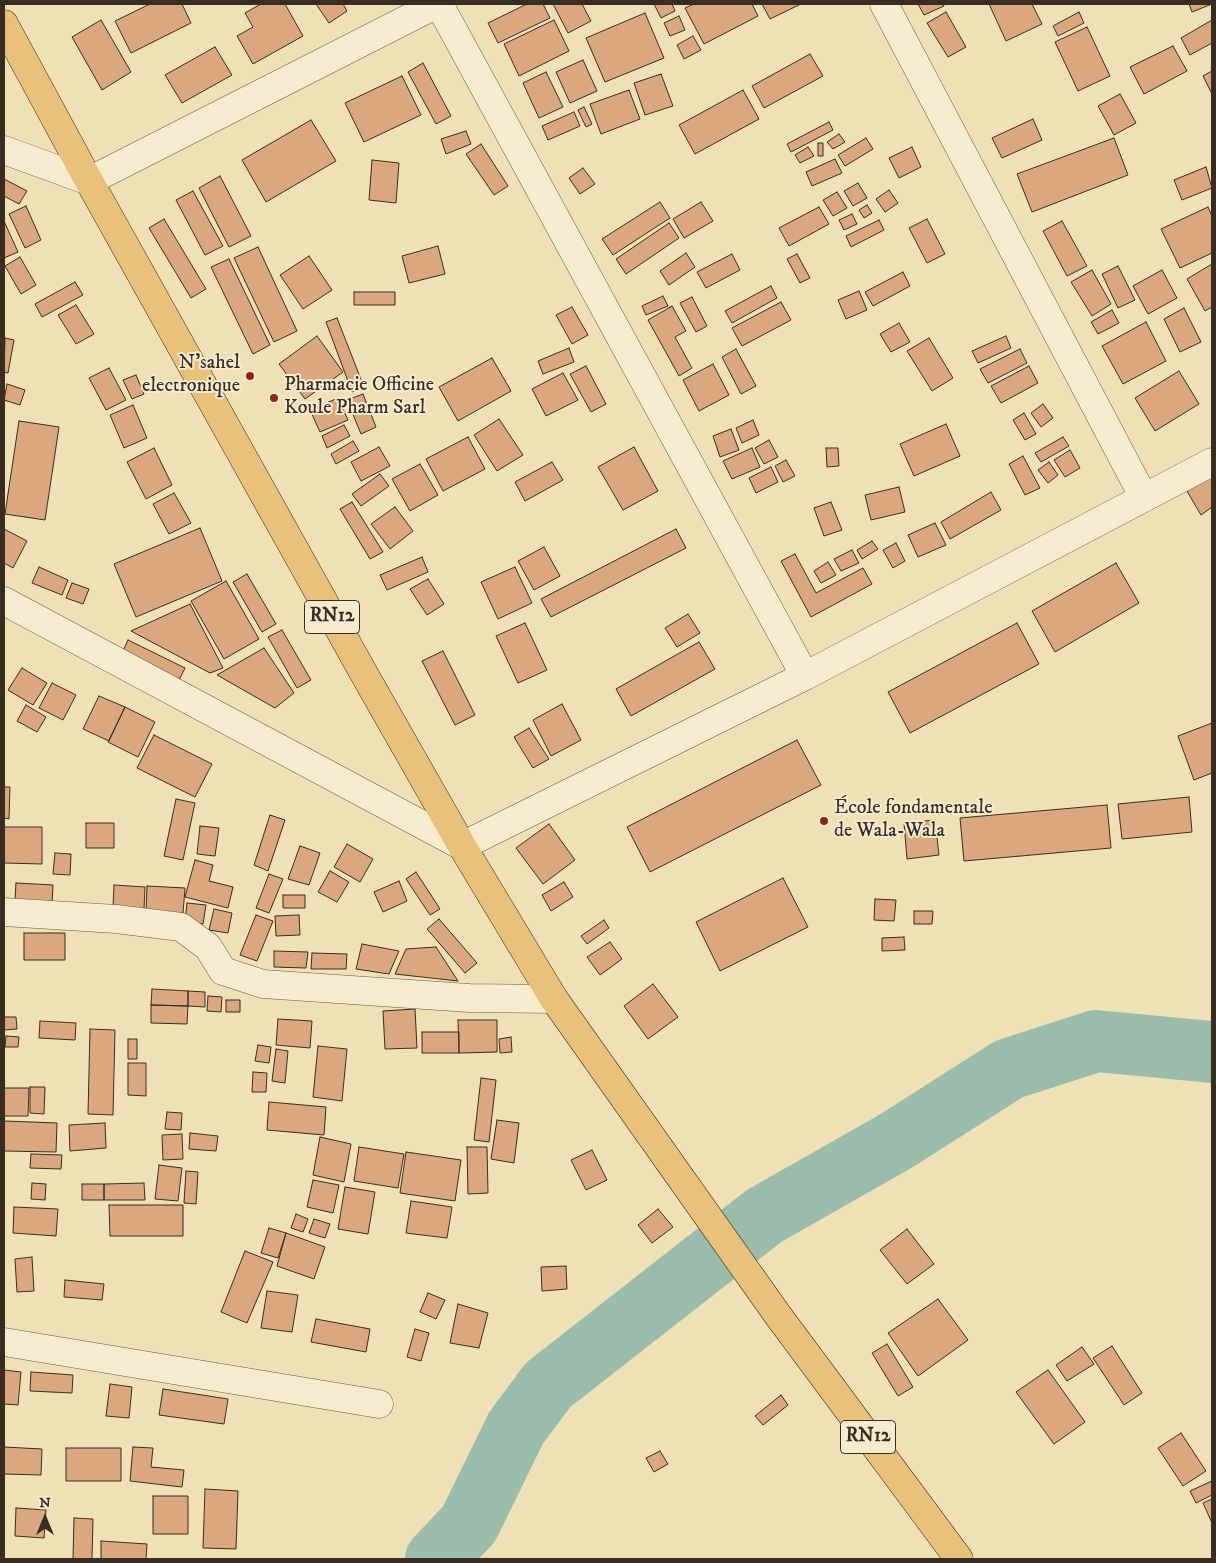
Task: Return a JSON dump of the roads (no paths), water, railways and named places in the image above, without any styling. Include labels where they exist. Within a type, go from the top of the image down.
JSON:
[{"type":"main road","name":"RN12","points":[[4,24],[88,181],[348,646],[462,846],[554,999],[776,1314],[959,1559]]},
{"type":"street","points":[[4,150],[88,181],[438,4],[805,676]]},
{"type":"street","points":[[884,4],[1144,498]]},
{"type":"street","points":[[4,601],[462,846],[805,676],[1212,462]]},
{"type":"street","points":[[4,912],[116,919],[181,927],[208,947],[223,971],[263,984],[469,998],[554,999]]},
{"type":"street","points":[[4,1342],[379,1404]]},
{"type":"waterway","points":[[436,1559],[469,1524],[516,1428],[548,1385],[764,1216],[896,1141],[1009,1069],[1096,1041],[1212,1052]]},
{"type":"place","name":"N'sahel electronique","points":[[250,376]]},
{"type":"place","name":"Pharmacie Officine Koule Pharm Sarl","points":[[274,398]]},
{"type":"place","name":"École fondamentale de Wala-Wala","points":[[824,821]]}]
